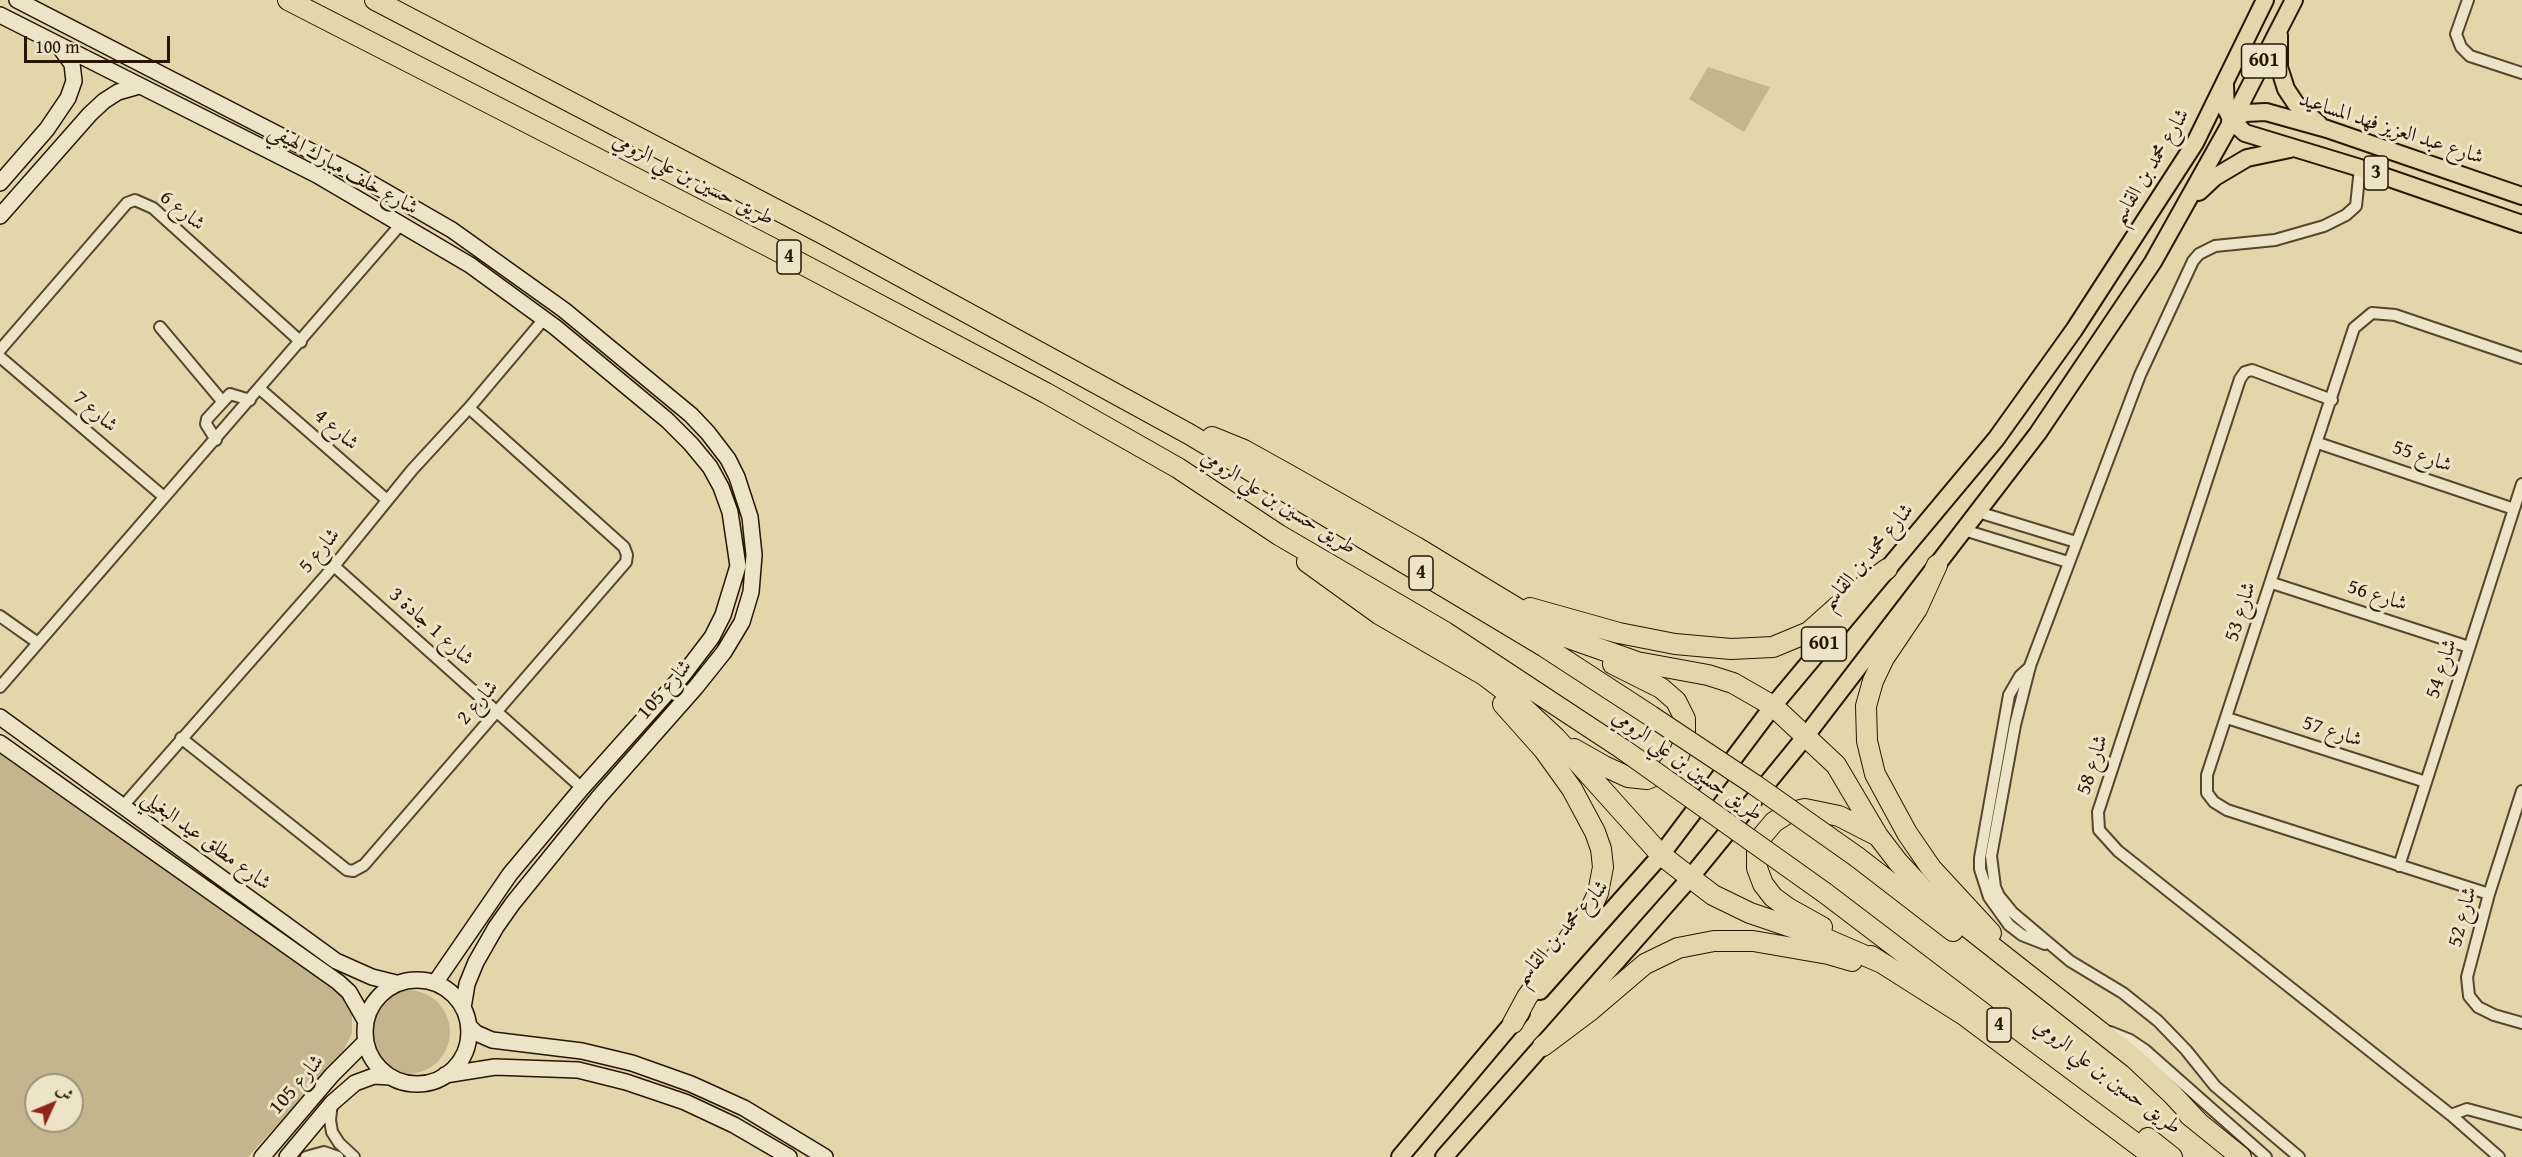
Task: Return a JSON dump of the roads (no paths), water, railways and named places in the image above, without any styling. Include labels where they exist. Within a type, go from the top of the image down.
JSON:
[{"type":"highway","name":"طريق حسين بن علي الرومي","points":[[288,0],[768,246],[1046,393],[1178,468],[1279,535],[1445,632],[1624,750],[1825,894],[2172,1157]]},
{"type":"highway","name":"طريق حسين بن علي الرومي","points":[[375,0],[825,235],[1189,434],[1535,641],[1755,785],[1857,857],[2241,1157]]},
{"type":"highway","points":[[1189,434],[1227,442],[1262,460],[1416,547],[1563,636],[1661,688],[1676,701],[1684,719],[1685,739],[1678,757],[1665,771],[1647,779],[1628,777],[1556,738]]},
{"type":"highway","points":[[1279,535],[1296,553],[1335,584],[1379,614],[1456,658],[1509,694],[1556,738],[1661,855],[1690,879],[1713,895],[1740,909],[1824,938],[1882,963]]},
{"type":"highway","points":[[1937,565],[1921,602],[1884,658],[1873,681],[1865,718],[1869,752],[1885,795],[1919,851],[2013,961]]},
{"type":"highway","points":[[1498,597],[1619,633],[1703,648],[1760,648],[1785,644],[1809,633],[1847,598],[1887,569]]},
{"type":"highway","points":[[1563,636],[1637,662],[1725,680],[1773,706],[1836,765],[1878,836],[1923,889],[1952,915],[2013,961],[2153,1076],[2199,1123]]},
{"type":"highway","points":[[1456,658],[1510,711],[1544,750],[1584,810],[1601,849],[1602,875],[1595,901],[1527,997],[1513,1023]]},
{"type":"highway","points":[[1878,836],[1839,816],[1822,811],[1805,809],[1788,813],[1774,822],[1763,835],[1757,851],[1757,868],[1763,884],[1773,897],[1788,908],[1882,963],[1964,1016],[2154,1157]]},
{"type":"highway","points":[[1543,1046],[1591,1010],[1645,964],[1678,948],[1714,941],[1739,940],[1770,943],[1849,960],[1964,1016]]},
{"type":"main road","name":"شارع محمد بن القاسم","points":[[1400,1157],[1513,1023],[1661,855],[1773,706],[1996,439],[2074,330],[2195,143],[2265,0]]},
{"type":"main road","name":"601","points":[[1444,1157],[1690,879],[1805,737],[2038,433],[2153,262],[2232,121],[2294,0]]},
{"type":"main road","points":[[2279,33],[2279,68],[2286,89],[2296,104],[2327,129]]},
{"type":"main road","points":[[2226,82],[2225,101],[2232,121]]},
{"type":"main road","name":"شارع عبد العزيز فهد المساعيد","points":[[2195,143],[2213,128],[2245,113],[2266,112],[2327,129],[2522,196]]},
{"type":"main road","name":"3","points":[[2232,121],[2245,134],[2360,168],[2522,224]]},
{"type":"main road","points":[[2186,206],[2215,177],[2231,166],[2265,153],[2298,148]]},
{"type":"street","name":"شارع خلف مبارك الهيفي","points":[[16,0],[364,179],[452,230],[532,286],[653,383]]},
{"type":"street","points":[[2468,0],[2456,34],[2461,46],[2470,56],[2522,73]]},
{"type":"street","name":"شارع خلف مبارك الهيفي","points":[[0,15],[243,140],[317,175],[470,265],[544,319],[641,400]]},
{"type":"street","points":[[47,129],[68,98],[74,81],[72,64],[59,46]]},
{"type":"street","points":[[0,216],[104,101],[118,93],[139,86]]},
{"type":"street","points":[[243,140],[248,139],[254,133],[250,120]]},
{"type":"street","points":[[0,183],[55,121],[65,124],[69,132],[66,141]]},
{"type":"street","points":[[269,152],[267,139],[276,134]]},
{"type":"street","points":[[2299,1157],[2215,1086],[2186,1050],[2158,1021],[2123,993],[2084,970],[2050,945],[2005,905],[1995,887],[1991,867],[1993,844],[2015,725],[2030,666],[2140,375],[2193,261],[2199,254],[2215,246],[2275,240],[2324,226],[2350,213],[2357,201],[2360,168]]},
{"type":"street","name":"شارع 6","points":[[0,350],[127,203],[135,200],[153,208],[301,342]]},
{"type":"street","points":[[0,687],[400,225]]},
{"type":"street","name":"شارع 53","points":[[2489,894],[2227,810],[2214,802],[2207,793],[2207,775],[2354,328],[2372,313],[2395,315],[2522,358]]},
{"type":"street","name":"شارع 5","points":[[123,806],[334,566],[387,500],[544,319]]},
{"type":"street","points":[[160,327],[222,401]]},
{"type":"street","name":"شارع 7","points":[[0,357],[164,497]]},
{"type":"street","name":"شارع 58","points":[[2332,400],[2252,370],[2245,372],[2240,379],[2098,812],[2099,830],[2118,851],[2451,1115],[2499,1157]]},
{"type":"street","points":[[641,400],[651,395],[653,383]]},
{"type":"street","name":"شارع 105","points":[[463,1008],[467,984],[476,962],[507,911],[599,797],[696,687],[724,652],[742,622],[751,592],[754,555],[750,517],[743,491],[728,459],[708,433],[653,383]]},
{"type":"street","name":"شارع 4","points":[[260,389],[387,500]]},
{"type":"street","points":[[216,440],[206,422],[222,401],[230,394],[250,400]]},
{"type":"street","name":"شارع 105","points":[[435,982],[510,874],[582,788],[684,675],[712,637],[723,615],[738,566],[730,512],[721,487],[710,467],[691,444],[667,420],[641,400]]},
{"type":"street","name":"شارع 2","points":[[181,738],[342,866],[353,871],[364,865],[626,562],[627,555],[624,547],[469,408]]},
{"type":"street","name":"شارع 55","points":[[2318,443],[2514,509]]},
{"type":"street","name":"شارع 54","points":[[2399,866],[2522,483]]},
{"type":"street","points":[[1978,512],[2076,542]]},
{"type":"street","points":[[1964,530],[2068,562]]},
{"type":"street","name":"شارع 1 جادة 3","points":[[334,566],[582,788]]},
{"type":"street","name":"شارع 56","points":[[2272,583],[2469,648]]},
{"type":"street","points":[[0,616],[38,643]]},
{"type":"street","points":[[684,675],[691,677],[696,687]]},
{"type":"street","name":"شارع مطلق عيد البغيلي","points":[[0,717],[336,961],[372,977],[396,983]]},
{"type":"street","name":"شارع 57","points":[[2227,718],[2426,782]]},
{"type":"street","name":"شارع مطلق عيد البغيلي","points":[[0,744],[338,982],[349,992],[365,1020]]},
{"type":"street","name":"شارع 52","points":[[2522,791],[2489,894],[2467,977],[2469,996],[2478,1007],[2494,1016],[2522,1023]]},
{"type":"street","points":[[445,1076],[464,1054],[468,1041],[469,1026],[463,1008],[456,997],[435,982],[409,980],[396,983],[382,992],[372,1005],[365,1020],[365,1042],[375,1062],[390,1077],[418,1084],[432,1082],[445,1076],[495,1067],[578,1070],[626,1082],[685,1102],[734,1125],[789,1157]]},
{"type":"street","points":[[469,1026],[476,1033],[492,1040],[582,1051],[632,1063],[691,1084],[744,1108],[825,1157]]},
{"type":"street","points":[[2098,1030],[2120,1035],[2138,1044],[2266,1157]]},
{"type":"street","name":"شارع 105","points":[[262,1157],[332,1075],[365,1042]]},
{"type":"street","name":"شارع 105","points":[[287,1157],[332,1103],[355,1083],[374,1076],[390,1077]]},
{"type":"street","points":[[332,1103],[330,1120],[332,1132],[339,1143],[354,1157]]},
{"type":"street","points":[[2451,1115],[2467,1109],[2522,1124]]},
{"type":"street","points":[[306,1157],[324,1152],[338,1157]]}]
